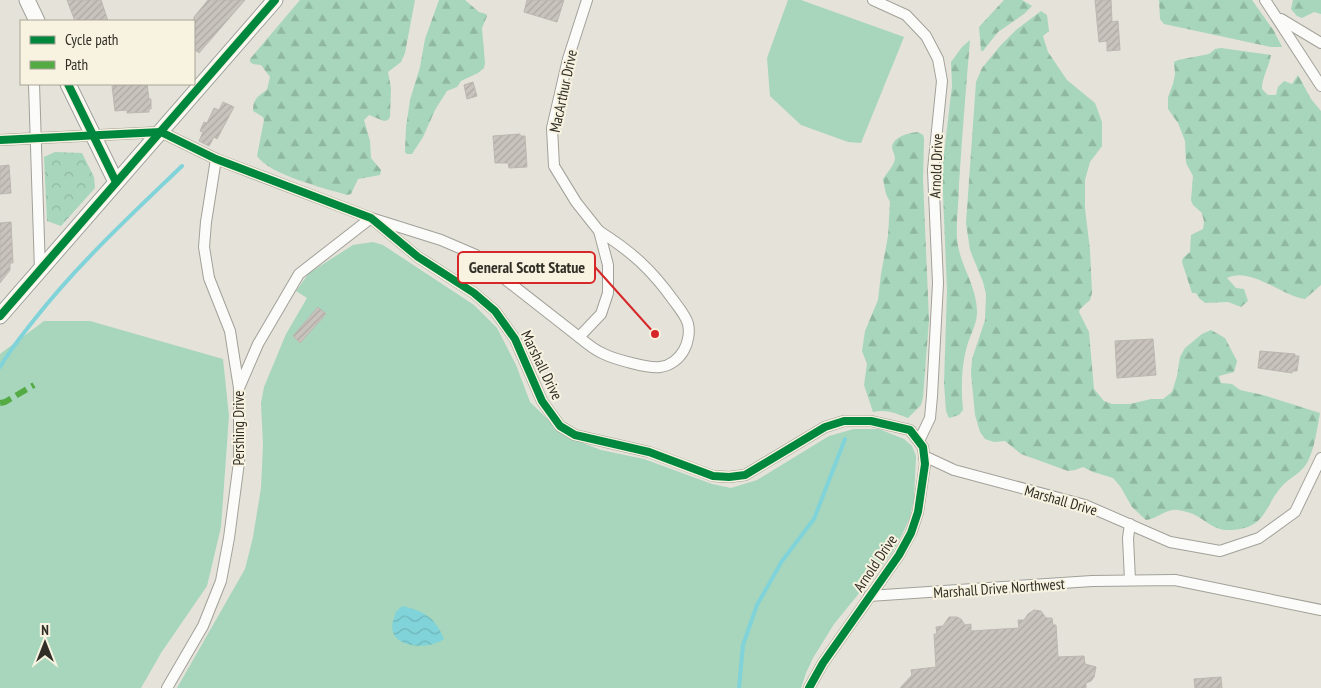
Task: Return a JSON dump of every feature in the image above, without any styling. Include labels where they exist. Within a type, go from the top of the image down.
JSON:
[{"type":"street","points":[[0,316],[275,0]]},
{"type":"street","name":"MacArthur Drive","points":[[579,337],[601,314],[608,293],[608,265],[599,231],[576,202],[554,166],[552,128],[568,59],[587,0]]},
{"type":"street","name":"Arnold Drive","points":[[809,688],[823,663],[899,555],[911,533],[918,512],[925,464],[924,447],[919,441],[930,418],[938,283],[933,170],[942,81],[938,59],[926,36],[906,15],[873,0]]},
{"type":"street","points":[[1265,0],[1321,86]]},
{"type":"street","points":[[1276,16],[1321,43]]},
{"type":"street","points":[[34,85],[40,271]]},
{"type":"street","points":[[68,85],[116,182]]},
{"type":"street","points":[[0,140],[161,132]]},
{"type":"street","name":"Marshall Drive","points":[[161,132],[216,159],[371,218],[418,257],[474,293],[495,311],[514,339],[542,401],[560,426],[575,435],[649,452],[713,476],[729,477],[745,475],[826,427],[844,421],[871,421],[910,430],[919,441]]},
{"type":"street","name":"Pershing Drive","points":[[167,688],[203,626],[221,581],[239,462],[239,388],[230,331],[209,278],[204,248],[216,159]]},
{"type":"street","points":[[239,388],[258,344],[298,274],[371,218],[441,240],[476,255],[588,345],[604,354],[658,368],[679,358],[688,339],[688,325],[682,313],[666,290],[640,260],[599,231]]},
{"type":"street","name":"Marshall Drive","points":[[924,456],[954,470],[1086,505],[1170,542],[1220,551],[1259,538],[1295,512],[1321,458]]},
{"type":"street","points":[[1130,524],[1128,538],[1130,580],[1174,580],[1321,610]]},
{"type":"street","name":"Marshall Drive Northwest","points":[[869,596],[1130,580]]},
{"type":"green space","points":[[300,0],[415,0],[405,53],[401,62],[388,72],[391,88],[390,117],[384,121],[369,115],[364,120],[370,141],[371,158],[381,170],[380,175],[358,179],[351,194],[347,195],[325,189],[285,175],[264,163],[257,156],[264,120],[263,117],[253,111],[253,107],[257,98],[267,90],[270,77],[261,65],[253,64],[250,62],[250,59]]},
{"type":"green space","points":[[439,0],[465,0],[479,12],[486,14],[487,16],[482,28],[484,68],[461,81],[457,87],[447,91],[435,110],[423,137],[412,154],[407,154],[405,152],[406,127],[410,100],[420,67],[425,39]]},
{"type":"green space","points":[[788,0],[801,0],[904,37],[861,143],[848,142],[801,125],[770,96],[767,58]]},
{"type":"green space","points":[[1004,0],[1022,0],[1032,6],[998,32],[981,51],[979,27]]},
{"type":"green space","points":[[1159,0],[1252,0],[1274,31],[1282,47],[1271,47],[1164,24],[1160,19]]},
{"type":"green space","points":[[1293,0],[1321,0],[1321,14],[1314,12],[1302,18],[1297,16],[1291,9]]},
{"type":"green space","points":[[1041,11],[1047,15],[1049,31],[1043,36],[1048,52],[1067,80],[1095,103],[1102,122],[1102,146],[1090,162],[1085,180],[1085,208],[1090,250],[1092,293],[1090,300],[1079,312],[1089,332],[1094,389],[1104,401],[1112,404],[1130,404],[1151,399],[1163,399],[1172,392],[1180,357],[1185,348],[1202,334],[1211,330],[1225,338],[1237,361],[1234,372],[1219,376],[1221,383],[1232,384],[1240,390],[1263,395],[1320,413],[1314,444],[1306,465],[1283,485],[1263,515],[1252,525],[1231,530],[1220,529],[1193,514],[1178,510],[1146,520],[1132,507],[1113,478],[1083,467],[1068,471],[1021,454],[1005,441],[994,442],[985,439],[980,432],[975,415],[971,373],[972,359],[985,320],[986,294],[970,250],[966,223],[976,82],[982,68],[1001,45],[1016,30]]},
{"type":"green space","points":[[970,40],[957,231],[958,247],[974,294],[977,314],[964,362],[963,410],[959,415],[949,418],[946,411],[944,383],[947,290],[942,170],[952,86],[951,62]]},
{"type":"green space","points":[[1221,48],[1271,55],[1262,89],[1268,95],[1276,95],[1278,87],[1284,81],[1292,84],[1298,75],[1311,99],[1321,111],[1321,285],[1305,299],[1286,293],[1256,279],[1236,275],[1227,278],[1236,288],[1244,289],[1248,301],[1241,307],[1228,302],[1205,303],[1196,293],[1192,293],[1182,262],[1183,258],[1190,252],[1191,235],[1203,229],[1204,222],[1202,213],[1193,205],[1191,200],[1193,176],[1186,163],[1185,141],[1178,123],[1168,109],[1168,97],[1175,74],[1174,62],[1209,54],[1215,49]]},
{"type":"green space","points":[[918,132],[924,138],[923,179],[929,320],[923,397],[921,405],[908,418],[890,412],[873,412],[864,385],[867,364],[862,351],[865,331],[878,300],[888,236],[890,202],[883,179],[895,160],[893,143],[902,136]]},
{"type":"green space","points":[[55,152],[82,153],[94,177],[95,188],[61,226],[47,221],[44,157]]},
{"type":"green space","points":[[373,242],[383,245],[474,305],[497,328],[516,365],[530,402],[565,436],[601,450],[644,459],[712,484],[731,488],[757,480],[829,436],[854,429],[879,429],[904,439],[912,446],[916,456],[914,499],[910,517],[902,535],[892,553],[834,624],[813,658],[801,688],[177,688],[245,569],[253,537],[261,488],[263,445],[261,403],[264,387],[286,334],[307,298],[296,291],[309,273],[353,245]]},
{"type":"green space","points":[[44,321],[90,321],[223,359],[229,416],[221,527],[207,586],[161,653],[141,688],[0,688],[0,354]]},
{"type":"water","points":[[403,606],[423,613],[433,620],[444,639],[436,643],[417,646],[400,641],[392,628],[396,612]]},
{"type":"building","points":[[67,0],[101,0],[108,20],[75,20]]},
{"type":"building","points":[[208,0],[245,0],[199,53],[195,50],[194,17]]},
{"type":"building","points":[[527,0],[564,0],[557,22],[524,12]]},
{"type":"building","points":[[1095,0],[1111,0],[1112,22],[1118,21],[1120,50],[1107,51],[1107,41],[1099,42]]},
{"type":"building","points":[[473,82],[477,96],[467,99],[464,85]]},
{"type":"building","points":[[147,85],[149,99],[151,99],[151,109],[149,109],[149,112],[127,113],[127,110],[115,111],[112,86]]},
{"type":"building","points":[[223,102],[234,107],[217,139],[214,137],[209,146],[199,141],[203,132],[200,131],[204,122],[207,123],[214,108],[219,110]]},
{"type":"building","points":[[520,134],[520,136],[525,136],[527,167],[509,168],[508,163],[495,163],[493,136]]},
{"type":"building","points":[[9,165],[11,193],[0,194],[0,166]]},
{"type":"building","points":[[11,222],[13,263],[10,263],[10,270],[0,283],[0,223]]},
{"type":"building","points":[[318,307],[326,314],[300,343],[293,336]]},
{"type":"building","points":[[1153,339],[1156,375],[1117,378],[1115,341]]},
{"type":"building","points":[[1260,351],[1299,356],[1297,371],[1292,371],[1292,373],[1258,368]]},
{"type":"building","points":[[1034,610],[1041,611],[1046,618],[1052,618],[1053,625],[1056,625],[1058,657],[1084,656],[1085,664],[1096,667],[1094,677],[1086,683],[1086,688],[900,688],[912,675],[911,670],[936,667],[934,634],[937,634],[936,627],[943,626],[949,617],[961,619],[965,625],[971,624],[971,631],[1019,628],[1018,620],[1024,620]]},
{"type":"building","points":[[1221,677],[1222,688],[1195,688],[1194,679]]},
{"type":"waterway","points":[[0,367],[25,331],[68,279],[182,166]]},
{"type":"waterway","points":[[739,688],[743,645],[757,605],[782,561],[814,519],[845,439]]},
{"type":"marked path","points":[[0,403],[34,385]]},
{"type":"cycle path","points":[[0,316],[275,0]]},
{"type":"cycle path","points":[[68,85],[116,182]]},
{"type":"cycle path","points":[[0,140],[161,132],[216,159],[371,218],[418,257],[474,293],[495,311],[515,339],[542,401],[560,426],[575,435],[649,452],[713,476],[729,477],[745,475],[825,427],[844,421],[871,421],[910,430],[923,447],[925,464],[918,512],[911,533],[899,555],[823,663],[809,688]]},
{"type":"place","name":"General Scott Statue","points":[[655,334]]}]
